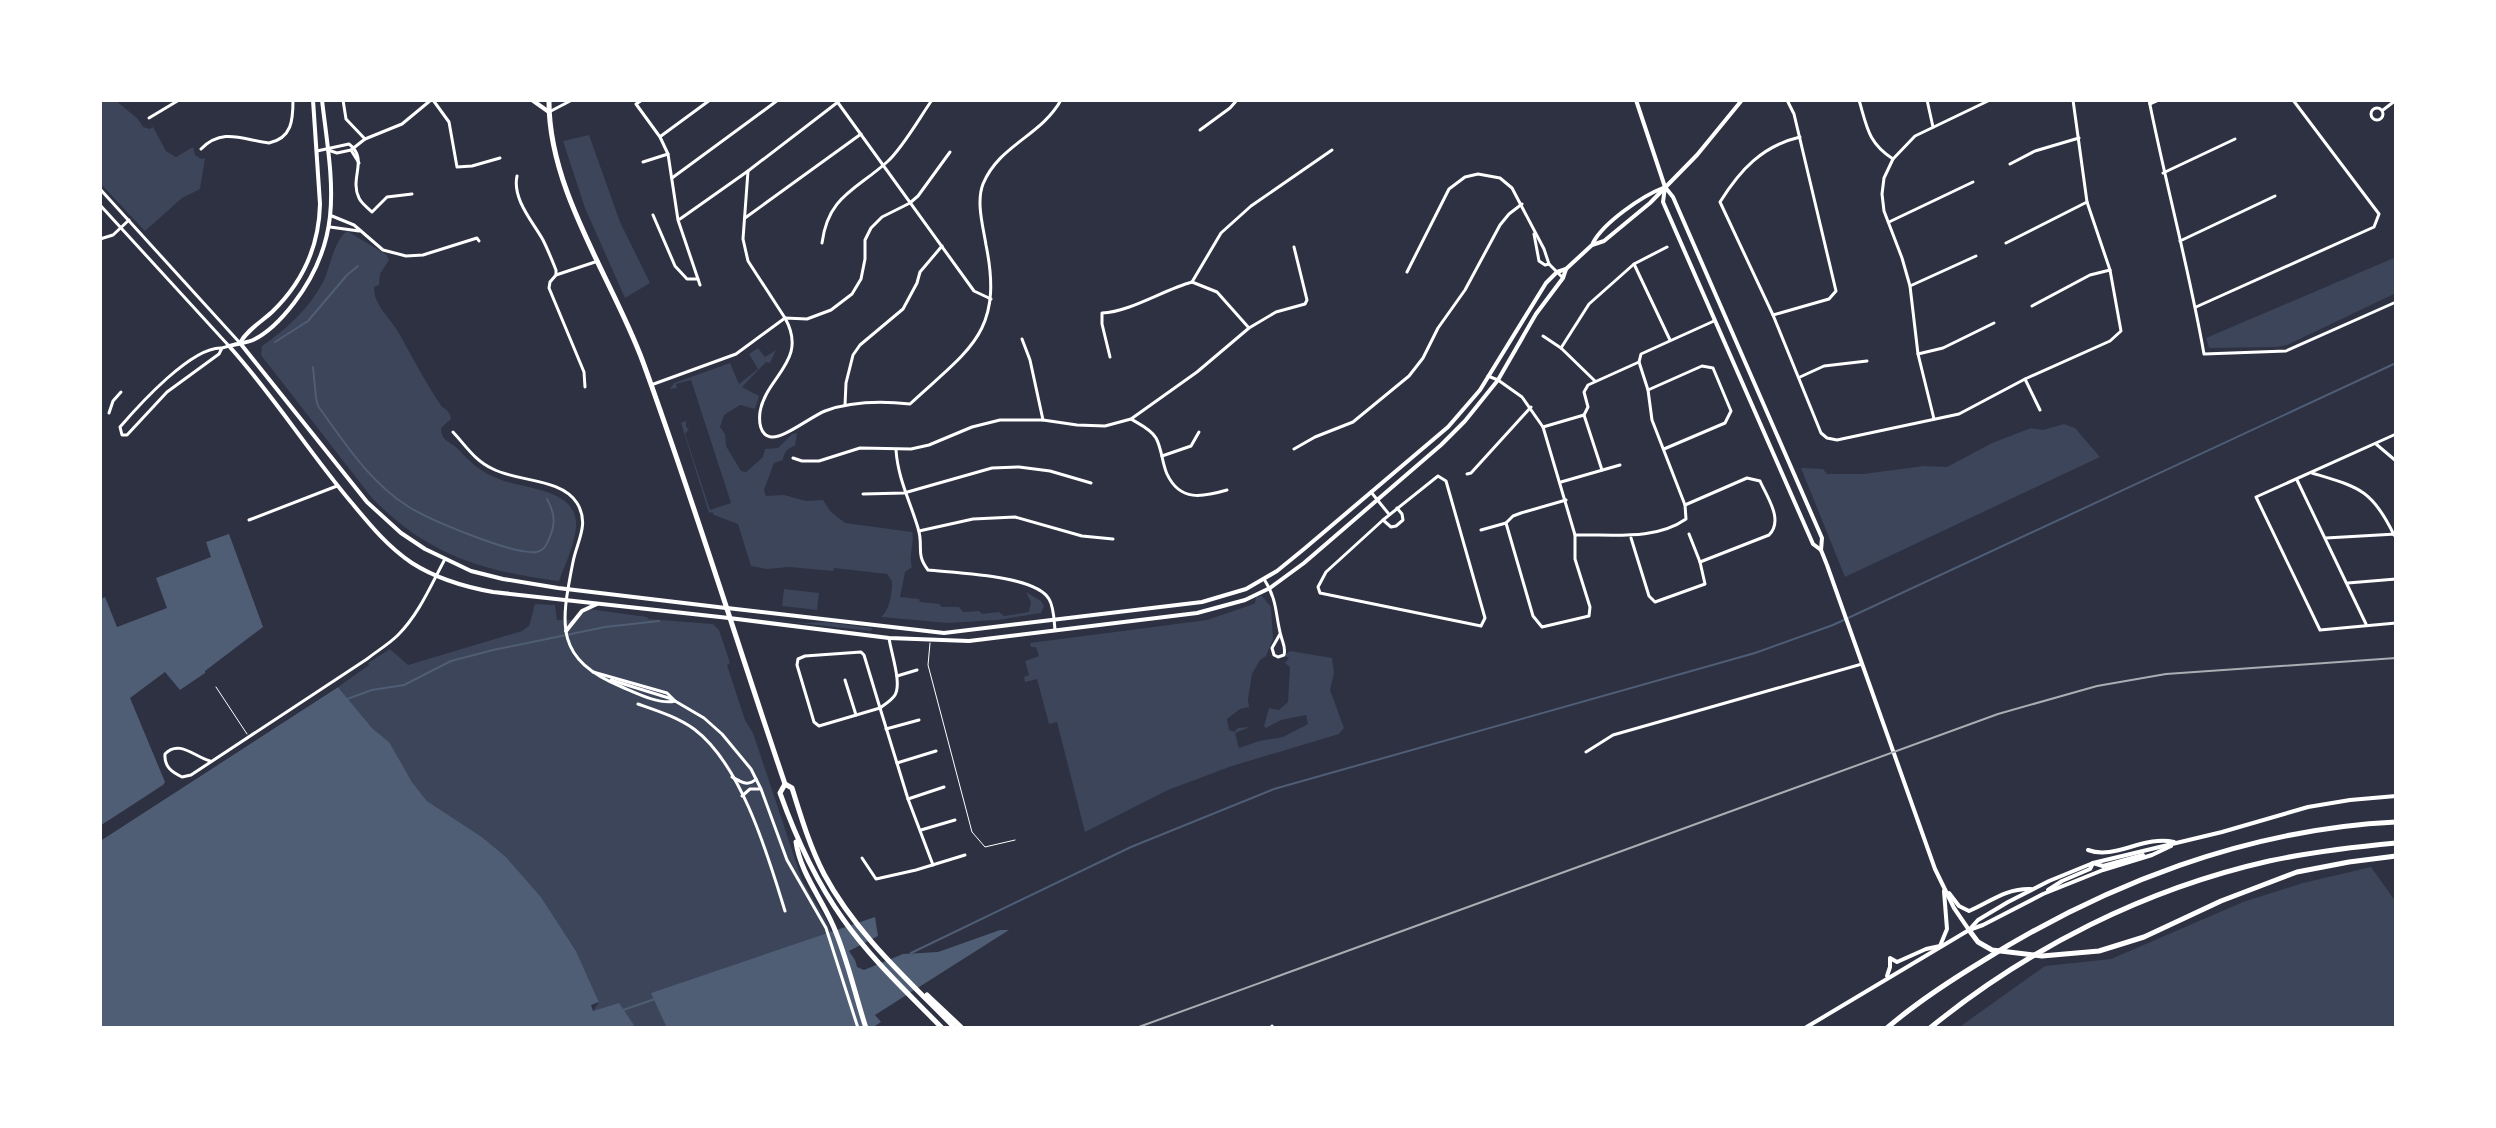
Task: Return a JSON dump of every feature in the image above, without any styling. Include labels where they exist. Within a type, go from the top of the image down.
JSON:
[{"type":"highway","points":[[549,100],[564,178],[574,208],[634,338],[703,530],[785,784],[792,788],[817,860],[852,918],[893,965],[962,1028]]},
{"type":"highway","points":[[785,784],[780,793],[794,833],[816,878],[843,920],[942,1028]]},
{"type":"highway","points":[[1887,1028],[1936,990],[2019,938],[2100,896],[2186,863],[2285,836],[2360,824],[2396,822]]},
{"type":"highway","points":[[794,833],[797,855],[833,925],[866,1028]]},
{"type":"highway","points":[[1930,1028],[2000,975],[2077,931],[2136,905],[2231,870],[2331,849],[2396,843]]},
{"type":"highway","points":[[1969,930],[1978,942],[1992,950],[2042,956],[2099,951],[2144,937],[2232,896],[2297,872],[2396,856]]},
{"type":"highway","points":[[944,1013],[955,1028]]},
{"type":"main road","points":[[240,343],[245,334],[272,312],[296,285],[314,245],[319,221],[313,100]]},
{"type":"main road","points":[[322,100],[332,216],[327,242],[308,284],[285,314],[251,341],[229,346],[337,486],[386,542],[415,565],[436,576],[480,590],[930,641],[969,641],[1197,613],[1229,605],[1270,588],[1304,563],[1454,433],[1498,380],[1566,269]]},
{"type":"main road","points":[[532,100],[549,112]]},
{"type":"main road","points":[[1636,100],[1665,187],[1673,197],[1822,538],[1821,550],[1923,837],[1943,884],[1969,930]]},
{"type":"main road","points":[[1592,245],[1604,241],[1665,187],[1697,155],[1742,100]]},
{"type":"main road","points":[[240,343],[367,502],[401,533],[471,571],[569,589],[726,608],[944,633],[967,631],[1202,602],[1246,589],[1264,579],[1448,427],[1488,376],[1538,295],[1557,272],[1566,269],[1592,245],[1598,234],[1648,194],[1665,187]]},
{"type":"main road","points":[[1665,187],[1663,202],[1813,544],[1821,550]]},
{"type":"main road","points":[[314,245],[318,265]]},
{"type":"main road","points":[[1716,320],[1731,328]]},
{"type":"main road","points":[[337,486],[347,479]]},
{"type":"main road","points":[[566,631],[582,611],[600,604]]},
{"type":"main road","points":[[1969,930],[1978,920],[2035,889],[2093,863],[2308,807],[2396,796]]},
{"type":"main road","points":[[2088,850],[2102,853],[2155,840],[2177,843]]},
{"type":"main road","points":[[1805,1028],[1969,930],[2043,894],[2177,843]]},
{"type":"main road","points":[[2093,863],[2109,865],[2161,850]]},
{"type":"main road","points":[[2043,894],[2090,869],[2093,863]]},
{"type":"main road","points":[[1943,884],[1959,906],[1969,911],[2001,893],[2019,888],[2035,889]]},
{"type":"main road","points":[[1885,979],[1890,958],[1897,962],[1940,946],[1946,935],[1948,917],[1943,884]]},
{"type":"street","points":[[149,118],[179,100]]},
{"type":"street","points":[[201,149],[211,139],[222,136],[269,143],[285,137],[292,123],[293,100]]},
{"type":"street","points":[[343,100],[346,119],[365,139]]},
{"type":"street","points":[[352,149],[365,139],[402,124],[432,100],[449,122],[457,167],[500,158]]},
{"type":"street","points":[[549,112],[572,100]]},
{"type":"street","points":[[642,100],[636,104],[660,137],[668,154],[678,220],[700,285]]},
{"type":"street","points":[[660,137],[710,100]]},
{"type":"street","points":[[672,178],[778,100]]},
{"type":"street","points":[[822,243],[824,225],[836,203],[888,161],[932,100]]},
{"type":"street","points":[[748,171],[743,239],[748,261],[792,331],[791,348],[783,372],[764,398],[760,412],[760,427],[770,437],[845,405],[910,404],[971,347],[983,327],[991,299],[991,269],[981,219],[981,188],[999,157],[1041,126],[1054,114],[1061,100]]},
{"type":"street","points":[[1088,100],[1097,100]]},
{"type":"street","points":[[1200,130],[1237,100]]},
{"type":"street","points":[[1773,315],[1829,299],[1836,291],[1800,137],[1787,100]]},
{"type":"street","points":[[1859,100],[1870,138],[1893,159]]},
{"type":"street","points":[[1927,100],[1933,127]]},
{"type":"street","points":[[1970,100],[1973,110]]},
{"type":"street","points":[[1934,420],[1918,354],[1910,286],[1882,194],[1888,166],[1915,136],[1990,100]]},
{"type":"street","points":[[1800,137],[1778,142],[1763,151],[1731,184],[1720,202],[1773,315],[1821,433],[1837,440],[1959,414],[2025,379],[2110,341],[2121,331],[2110,270],[2087,202],[2073,100]]},
{"type":"street","points":[[2159,100],[2150,102],[2204,354],[2286,351],[2396,302]]},
{"type":"street","points":[[2196,307],[2374,227],[2379,214],[2293,100]]},
{"type":"street","points":[[2382,111],[2396,100]]},
{"type":"street","points":[[678,220],[748,171],[837,101],[974,291],[991,299]]},
{"type":"street","points":[[745,218],[861,134]]},
{"type":"street","points":[[2010,164],[2035,151],[2079,138]]},
{"type":"street","points":[[2163,173],[2235,139]]},
{"type":"street","points":[[317,151],[349,144],[359,155],[356,184],[359,198],[372,212],[387,197],[412,194]]},
{"type":"street","points":[[1192,282],[1221,233],[1251,206],[1332,150]]},
{"type":"street","points":[[651,385],[736,354],[785,318],[807,319],[831,310],[852,294],[861,279],[865,240],[871,228],[882,217],[918,196],[950,152]]},
{"type":"street","points":[[643,162],[668,154]]},
{"type":"street","points":[[1407,272],[1445,196],[1459,180],[1471,175],[1493,175],[1507,183],[1522,204],[1549,264],[1563,278]]},
{"type":"street","points":[[517,176],[516,186],[530,222],[543,241],[556,275]]},
{"type":"street","points":[[1889,222],[1973,182]]},
{"type":"street","points":[[100,189],[240,343]]},
{"type":"street","points":[[2180,241],[2275,196]]},
{"type":"street","points":[[2006,243],[2087,202]]},
{"type":"street","points":[[1294,449],[1353,422],[1409,376],[1465,290],[1500,225],[1522,204]]},
{"type":"street","points":[[100,205],[229,346],[217,347],[191,360],[147,395],[120,427],[122,435],[127,435],[169,390],[219,354],[222,348]]},
{"type":"street","points":[[653,215],[675,266],[687,279],[698,279]]},
{"type":"street","points":[[332,216],[354,225],[383,250],[406,256],[423,255],[477,238],[479,241]]},
{"type":"street","points":[[100,239],[113,235],[129,220]]},
{"type":"street","points":[[330,227],[359,231]]},
{"type":"street","points":[[1533,230],[1539,261],[1549,264]]},
{"type":"street","points":[[845,405],[846,383],[853,355],[860,345],[903,309],[920,272],[942,246]]},
{"type":"street","points":[[793,458],[819,461],[860,448],[896,450],[929,445],[953,433],[1000,420],[1043,420],[1105,426],[1131,419],[1197,372],[1249,328],[1276,312],[1305,304],[1307,300],[1294,247]]},
{"type":"street","points":[[1561,348],[1589,304],[1634,264],[1667,247]]},
{"type":"street","points":[[1910,286],[1976,256]]},
{"type":"street","points":[[585,387],[584,372],[549,288],[551,279],[556,275],[598,261]]},
{"type":"street","points":[[1634,264],[1670,340]]},
{"type":"street","points":[[2032,306],[2090,275],[2110,270]]},
{"type":"street","points":[[1110,357],[1102,313],[1113,313],[1192,282],[1217,292],[1249,328]]},
{"type":"street","points":[[1575,535],[1631,536],[1683,522],[1687,515],[1685,505],[1652,420],[1648,390],[1639,362],[1641,354],[1716,320]]},
{"type":"street","points":[[1918,354],[1943,348],[1994,323]]},
{"type":"street","points":[[1543,336],[1561,348],[1595,381]]},
{"type":"street","points":[[1022,339],[1030,360],[1043,420]]},
{"type":"street","points":[[1800,377],[1824,366],[1867,361]]},
{"type":"street","points":[[1602,470],[1584,415],[1588,407],[1584,392],[1595,381],[1639,362]]},
{"type":"street","points":[[1648,390],[1702,366],[1713,368],[1731,411],[1725,423],[1662,450]]},
{"type":"street","points":[[1488,376],[1522,397],[1543,427],[1575,535],[1575,559],[1590,607],[1589,616],[1542,627],[1533,616],[1506,523]]},
{"type":"street","points":[[2025,379],[2040,410]]},
{"type":"street","points":[[163,382],[169,390]]},
{"type":"street","points":[[109,413],[113,401],[121,392]]},
{"type":"street","points":[[1467,474],[1531,407]]},
{"type":"street","points":[[1543,427],[1584,415]]},
{"type":"street","points":[[1131,419],[1151,432],[1167,475],[1177,488],[1194,497],[1227,490]]},
{"type":"street","points":[[453,432],[473,457],[485,465],[507,475],[558,488],[575,501],[581,513],[583,529],[573,561],[568,600],[566,631],[574,656],[599,677],[659,700],[675,701]]},
{"type":"street","points":[[1162,456],[1191,446],[1199,432]]},
{"type":"street","points":[[2396,434],[2256,497],[2320,630],[2396,623]]},
{"type":"street","points":[[2376,444],[2396,461]]},
{"type":"street","points":[[896,450],[904,493],[919,531],[920,560],[928,570],[1018,581],[1046,595],[1051,602],[1055,630]]},
{"type":"street","points":[[1561,482],[1620,465]]},
{"type":"street","points":[[863,494],[904,493],[992,468],[1050,471],[1091,483]]},
{"type":"street","points":[[2312,473],[2343,482],[2365,493],[2381,508],[2395,534],[2326,538]]},
{"type":"street","points":[[1438,476],[1446,481],[1485,618],[1481,626],[1320,593],[1318,587],[1326,572],[1389,514],[1438,476]]},
{"type":"street","points":[[1685,505],[1747,478],[1760,481],[1777,520],[1775,529],[1769,535],[1700,562]]},
{"type":"street","points":[[2297,480],[2367,625]]},
{"type":"street","points":[[249,520],[337,486]]},
{"type":"street","points":[[1371,492],[1389,514]]},
{"type":"street","points":[[1481,530],[1506,523],[1521,513],[1566,500]]},
{"type":"street","points":[[1383,520],[1391,527],[1403,520],[1397,508]]},
{"type":"street","points":[[919,531],[973,519],[1015,517],[1082,536],[1113,539]]},
{"type":"street","points":[[1631,536],[1649,596],[1652,601],[1659,601],[1705,583],[1689,534]]},
{"type":"street","points":[[210,761],[177,747],[165,754],[167,765],[182,777],[194,773],[390,643],[415,613],[445,559]]},
{"type":"street","points":[[1264,579],[1278,611],[1280,634],[1286,650],[1284,655],[1278,657],[1272,648],[1280,634]]},
{"type":"street","points":[[2346,583],[2396,579]]},
{"type":"street","points":[[889,638],[897,676],[895,695],[880,708],[819,726],[814,722],[797,665],[798,659],[805,656],[861,652],[864,655],[880,708],[886,729],[908,799],[933,865]]},
{"type":"street","points":[[1586,752],[1613,735],[1862,664]]},
{"type":"street","points":[[897,676],[917,670]]},
{"type":"street","points":[[593,672],[669,697],[704,718],[744,759],[761,789],[784,858],[826,928],[858,1028]]},
{"type":"street","points":[[599,677],[638,686]]},
{"type":"street","points":[[845,680],[856,715]]},
{"type":"street","points":[[638,704],[693,728],[712,746],[755,821],[785,911]]},
{"type":"street","points":[[886,729],[919,720]]},
{"type":"street","points":[[897,763],[936,751]]},
{"type":"street","points":[[732,777],[747,784],[756,779]]},
{"type":"street","points":[[908,799],[944,787]]},
{"type":"street","points":[[742,796],[750,789],[761,789]]},
{"type":"street","points":[[921,830],[955,820]]},
{"type":"street","points":[[862,858],[876,879],[965,855]]},
{"type":"lane","points":[[931,631],[928,665],[972,832],[985,847],[1015,840]]},
{"type":"lane","points":[[216,687],[249,736]]},
{"type":"shaded area","points":[[100,100],[115,100],[143,127],[153,127],[166,151],[176,157],[193,147],[195,155],[205,158],[200,189],[182,198],[145,231],[100,183]]},
{"type":"shaded area","points":[[589,135],[620,222],[650,283],[625,298],[585,208],[563,141]]},
{"type":"shaded area","points":[[347,231],[387,255],[389,260],[380,274],[379,285],[374,287],[374,293],[436,398],[449,413],[451,419],[441,428],[445,439],[487,474],[548,493],[569,505],[575,515],[576,528],[559,581],[480,565],[435,547],[414,534],[372,498],[261,355],[262,346],[280,333],[311,301],[326,276],[338,241]]},
{"type":"shaded area","points":[[2396,257],[2396,293],[2287,345],[2209,348],[2206,338]]},
{"type":"shaded area","points":[[758,348],[765,357],[776,350],[770,363],[766,362],[742,387],[759,396],[755,409],[740,405],[724,415],[720,427],[725,434],[726,446],[741,471],[746,472],[763,457],[765,449],[778,448],[797,433],[795,446],[787,451],[783,460],[774,463],[764,490],[766,496],[823,500],[831,512],[845,523],[912,532],[912,567],[905,572],[900,597],[919,599],[920,602],[942,607],[959,607],[963,612],[999,612],[1004,616],[1029,612],[1031,602],[1026,592],[1041,601],[1044,606],[1041,613],[948,623],[881,617],[887,610],[891,596],[892,581],[887,574],[834,568],[833,571],[751,566],[738,524],[709,513],[681,423],[686,421],[689,429],[685,434],[710,510],[731,503],[691,380],[670,389],[674,383],[730,363],[739,384],[758,369],[749,354]]},
{"type":"shaded area","points":[[2064,424],[2075,428],[2100,457],[1845,577],[1801,468],[1823,469],[1827,474],[1863,474],[1924,466],[1947,467],[1992,443],[2031,428],[2043,430]]},
{"type":"shaded area","points":[[229,534],[263,627],[180,690],[165,672],[130,698],[165,782],[162,787],[100,826],[100,599],[105,597],[117,627],[167,608],[156,578],[211,557],[206,542]]},
{"type":"shaded area","points":[[784,589],[819,593],[817,610],[782,606]]},
{"type":"shaded area","points":[[1262,596],[1271,607],[1273,639],[1266,656],[1252,674],[1249,707],[1240,709],[1227,719],[1229,730],[1234,732],[1238,728],[1250,727],[1235,733],[1239,748],[1283,737],[1308,724],[1306,715],[1281,720],[1266,728],[1264,726],[1269,708],[1279,710],[1288,702],[1290,667],[1285,663],[1289,658],[1286,654],[1290,651],[1332,658],[1334,673],[1330,690],[1344,728],[1339,734],[1232,766],[1168,790],[1085,832],[1057,722],[1049,724],[1037,679],[1025,682],[1024,677],[1029,675],[1025,661],[1039,656],[1036,647],[1031,647],[1030,643],[1207,620],[1251,605],[1256,597]]},
{"type":"shaded area","points":[[535,604],[555,605],[557,620],[576,620],[588,609],[648,619],[713,624],[719,630],[745,720],[753,733],[802,880],[829,925],[862,1028],[636,1028],[619,1004],[593,1011],[599,1002],[576,951],[541,897],[506,857],[482,837],[427,801],[388,742],[338,687],[390,649],[408,665],[522,631],[529,626]]},
{"type":"shaded area","points":[[747,617],[824,622],[872,628],[871,631]]},
{"type":"shaded area","points":[[338,687],[373,729],[389,742],[427,801],[482,837],[506,857],[541,897],[576,951],[599,1002],[591,1005],[593,1011],[619,1003],[636,1028],[100,1028],[100,841]]},
{"type":"shaded area","points":[[2371,867],[2396,902],[2396,1028],[1958,1028],[2045,966],[2111,959],[2243,902],[2303,883]]},
{"type":"shaded area","points":[[875,917],[878,936],[849,951],[857,967],[864,970],[903,954],[938,952],[1000,930],[1009,930],[875,1015],[881,1022],[872,1028],[667,1028],[651,993]]},
{"type":"pier","points":[[336,683],[341,685],[100,841],[100,836]]},
{"type":"pier","points":[[169,781],[164,790],[100,830],[100,826]]},
{"type":"waterway","points":[[275,342],[308,321],[358,266]]},
{"type":"waterway","points":[[911,953],[1131,847],[1274,789],[1755,653],[1833,625],[2396,363]]},
{"type":"waterway","points":[[313,367],[318,406],[370,474],[409,507],[491,543],[536,552],[546,546],[553,525],[553,512],[547,499]]},
{"type":"waterway","points":[[347,699],[372,690],[404,685],[451,661],[493,650],[605,627],[659,621]]},
{"type":"waterway","points":[[623,1010],[655,999]]},
{"type":"railway","points":[[1136,1028],[1998,714],[2097,686],[2166,674],[2396,658]]}]
